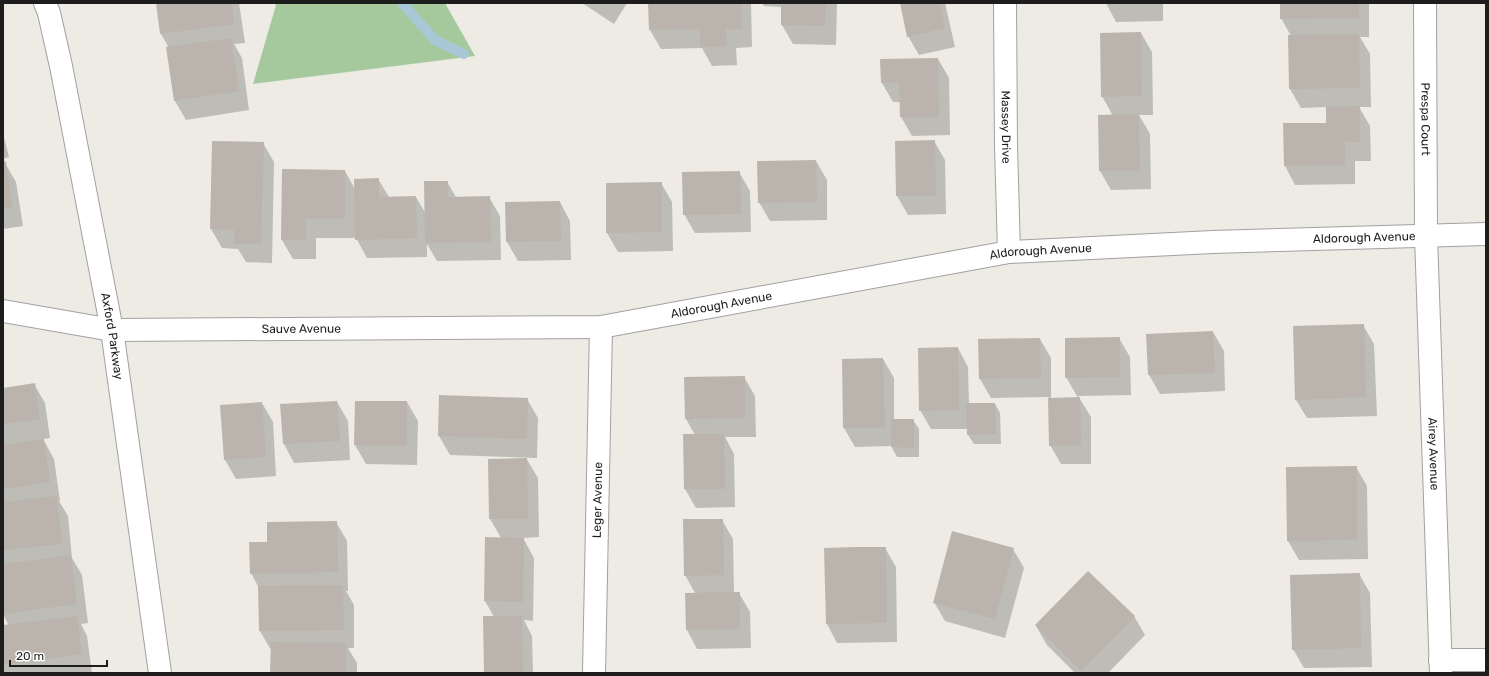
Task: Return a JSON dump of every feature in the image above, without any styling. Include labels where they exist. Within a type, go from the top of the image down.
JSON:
[{"type":"street","name":"Axford Parkway","points":[[45,3],[49,13],[61,66],[112,330],[160,673]]},
{"type":"street","name":"Massey Drive","points":[[1005,3],[1006,146],[1009,252]]},
{"type":"street","name":"Prespa Court","points":[[1425,3],[1426,236]]},
{"type":"street","name":"Aldorough Avenue","points":[[601,327],[1009,252],[1213,242],[1486,234]]},
{"type":"street","name":"Airey Avenue","points":[[1426,236],[1440,667]]},
{"type":"street","name":"Sauve Avenue","points":[[3,311],[112,330],[601,327]]},
{"type":"street","name":"Leger Avenue","points":[[594,673],[601,327]]},
{"type":"street","points":[[1440,667],[1486,660]]},
{"type":"green space","points":[[275,3],[445,3],[475,56],[253,84],[276,5]]},
{"type":"building","points":[[156,3],[232,3],[234,24],[160,34]]},
{"type":"building","points":[[648,3],[741,3],[742,29],[726,29],[727,46],[700,47],[700,29],[649,30]]},
{"type":"building","points":[[781,3],[826,3],[825,26],[781,25]]},
{"type":"building","points":[[900,3],[939,3],[945,28],[907,37]]},
{"type":"building","points":[[1280,3],[1359,3],[1359,18],[1280,19]]},
{"type":"building","points":[[1141,32],[1142,96],[1101,97],[1100,33]]},
{"type":"building","points":[[1359,34],[1360,88],[1289,89],[1288,35]]},
{"type":"building","points":[[231,38],[239,91],[174,101],[166,47]]},
{"type":"building","points":[[938,58],[939,117],[900,117],[899,83],[881,83],[880,59]]},
{"type":"building","points":[[1360,106],[1360,142],[1345,142],[1345,165],[1284,166],[1283,123],[1326,123],[1326,107]]},
{"type":"building","points":[[1139,114],[1140,171],[1099,171],[1098,115]]},
{"type":"building","points":[[935,140],[936,196],[896,196],[895,141]]},
{"type":"building","points":[[212,141],[264,142],[261,244],[234,244],[234,230],[210,229]]},
{"type":"building","points":[[816,160],[817,202],[758,203],[757,161]]},
{"type":"building","points":[[6,161],[12,207],[3,208],[3,162]]},
{"type":"building","points":[[282,169],[345,170],[345,219],[306,219],[306,240],[281,240]]},
{"type":"building","points":[[740,171],[741,214],[683,215],[682,172]]},
{"type":"building","points":[[379,178],[379,197],[416,196],[417,238],[355,240],[354,179]]},
{"type":"building","points":[[424,181],[448,181],[448,197],[490,196],[491,242],[425,243]]},
{"type":"building","points":[[662,182],[662,232],[606,233],[606,183]]},
{"type":"building","points":[[560,201],[561,241],[506,242],[505,202]]},
{"type":"building","points":[[1364,324],[1366,397],[1295,400],[1293,326]]},
{"type":"building","points":[[1213,331],[1215,373],[1148,375],[1146,334]]},
{"type":"building","points":[[1120,337],[1120,377],[1065,378],[1065,338]]},
{"type":"building","points":[[1040,338],[1041,378],[979,379],[978,339]]},
{"type":"building","points":[[958,347],[959,410],[919,411],[918,348]]},
{"type":"building","points":[[883,358],[885,428],[843,428],[842,359]]},
{"type":"building","points":[[745,376],[745,418],[685,419],[684,377]]},
{"type":"building","points":[[35,383],[40,419],[3,424],[3,388]]},
{"type":"building","points":[[439,395],[528,398],[527,439],[438,436]]},
{"type":"building","points":[[1080,397],[1081,445],[1049,446],[1048,398]]},
{"type":"building","points":[[337,401],[340,441],[283,444],[280,404]]},
{"type":"building","points":[[355,401],[407,401],[407,446],[354,445]]},
{"type":"building","points":[[262,402],[266,457],[224,460],[220,405]]},
{"type":"building","points":[[966,403],[995,403],[996,434],[967,435]]},
{"type":"building","points":[[891,419],[914,419],[914,448],[891,447]]},
{"type":"building","points":[[683,434],[724,434],[725,489],[684,489]]},
{"type":"building","points":[[44,439],[50,482],[3,489],[3,445]]},
{"type":"building","points":[[527,458],[528,519],[489,519],[488,459]]},
{"type":"building","points":[[1357,466],[1357,540],[1287,541],[1286,467]]},
{"type":"building","points":[[57,496],[62,544],[3,550],[3,502]]},
{"type":"building","points":[[683,519],[723,519],[724,575],[684,576]]},
{"type":"building","points":[[337,521],[338,572],[250,574],[249,542],[267,542],[267,522]]},
{"type":"building","points":[[952,531],[1014,548],[995,619],[933,603]]},
{"type":"building","points":[[485,537],[524,538],[523,602],[484,601]]},
{"type":"building","points":[[886,547],[887,623],[826,624],[824,548]]},
{"type":"building","points":[[71,555],[77,604],[3,614],[3,564]]},
{"type":"building","points":[[1088,571],[1135,616],[1081,671],[1035,625]]},
{"type":"building","points":[[1360,573],[1361,648],[1292,650],[1290,575]]},
{"type":"building","points":[[343,585],[344,630],[259,631],[258,586]]},
{"type":"building","points":[[740,592],[740,629],[686,630],[685,593]]},
{"type":"building","points":[[77,616],[82,654],[3,665],[3,625]]},
{"type":"building","points":[[483,616],[522,616],[523,673],[484,673]]},
{"type":"building","points":[[271,642],[346,643],[346,673],[270,673]]},
{"type":"waterway","points":[[402,3],[435,40],[464,54]]}]
